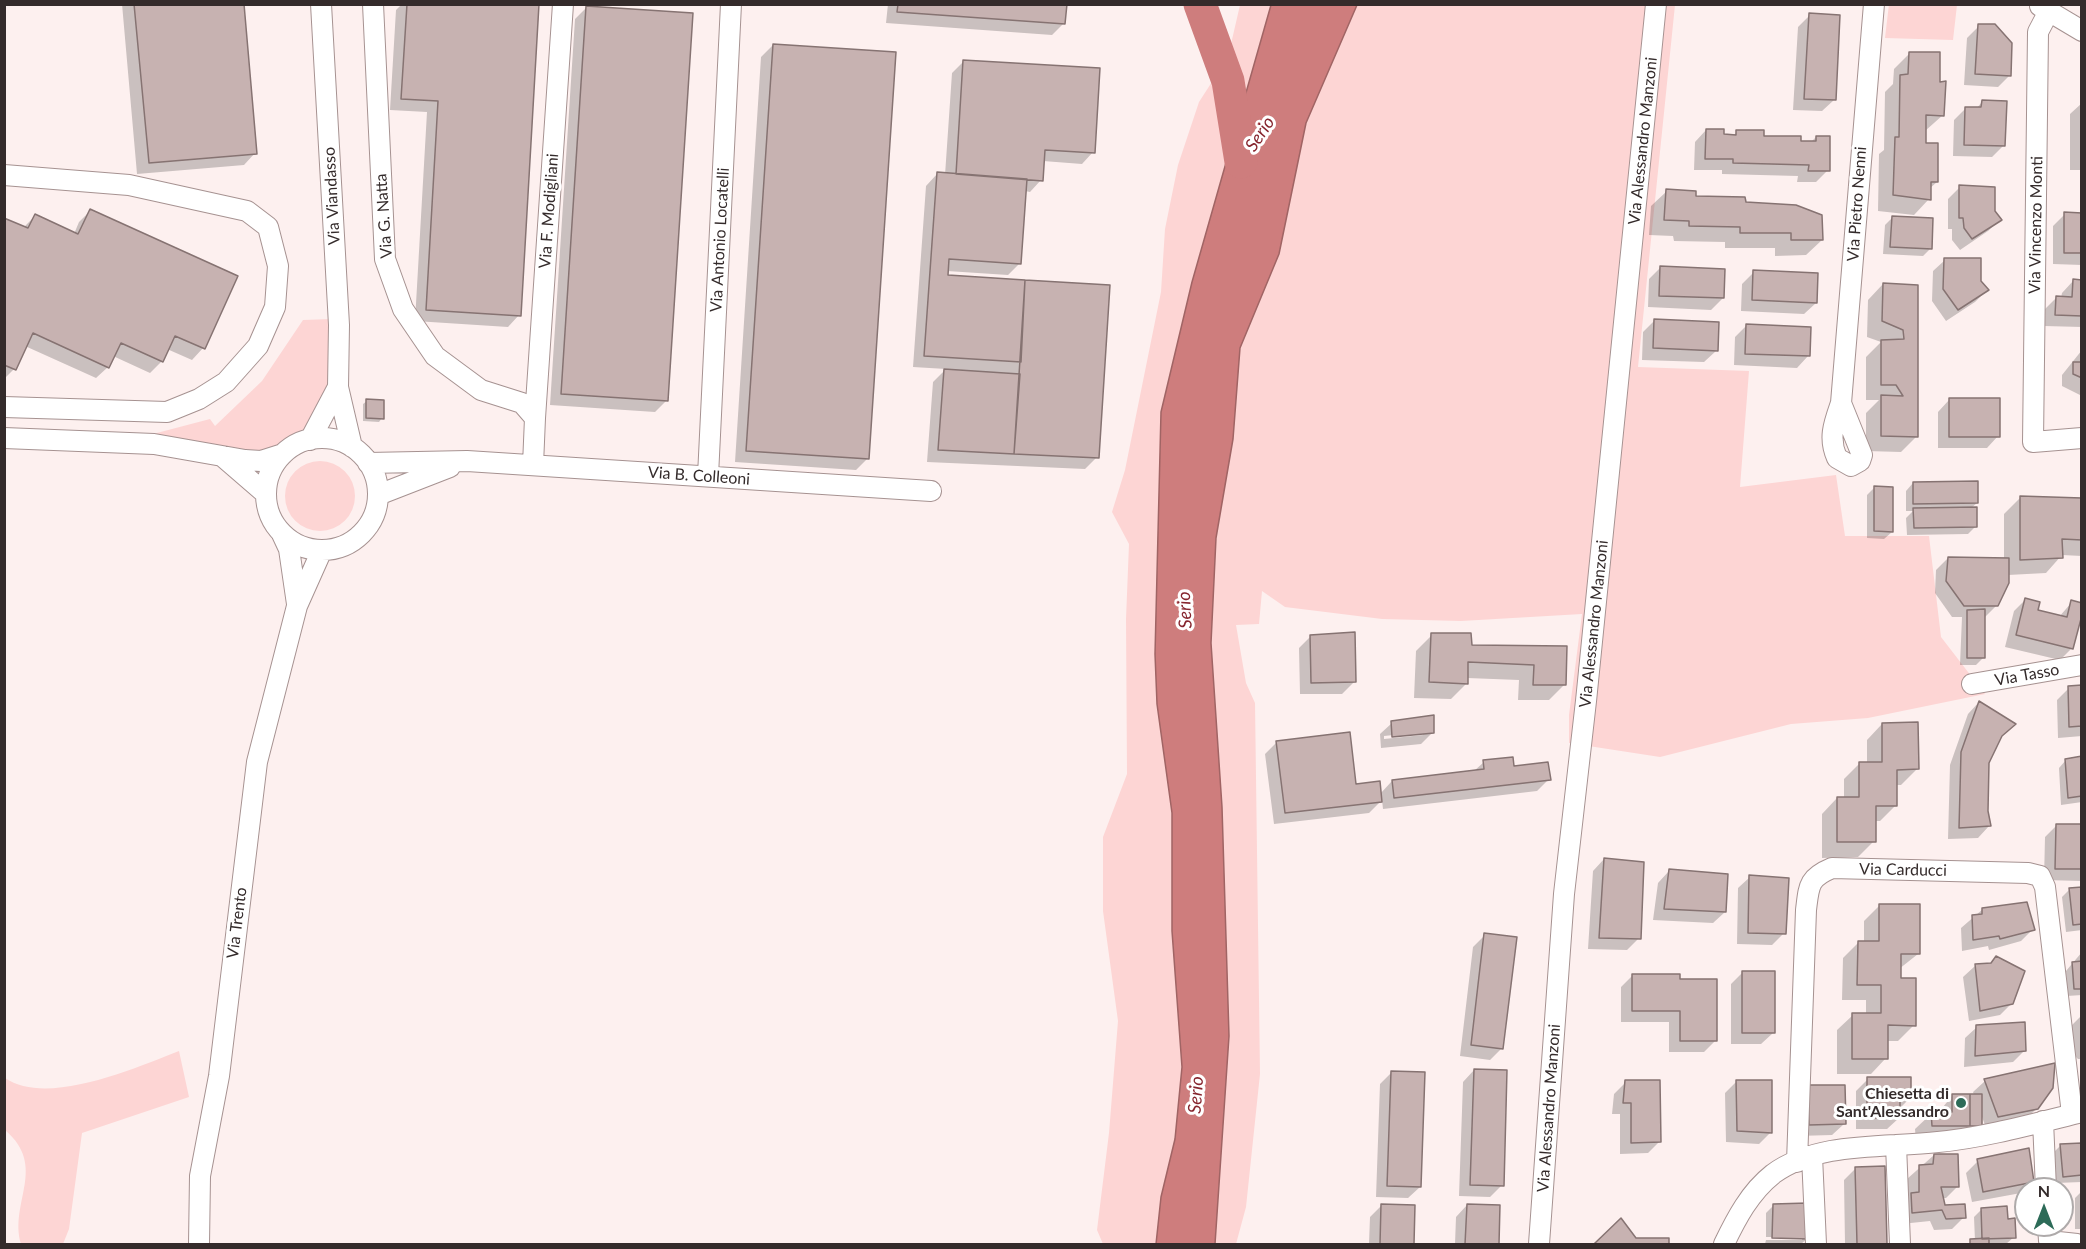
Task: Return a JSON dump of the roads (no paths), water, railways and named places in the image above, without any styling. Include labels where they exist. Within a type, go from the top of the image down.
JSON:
[{"type":"street","name":"Via Viandasso","points":[[321,4],[339,326],[338,387],[352,447]]},
{"type":"street","name":"Via G. Natta","points":[[373,4],[385,259],[403,309],[435,356],[481,390],[522,403],[535,418]]},
{"type":"street","name":"Via F. Modigliani","points":[[535,418],[563,4]]},
{"type":"street","name":"Via Antonio Locatelli","points":[[708,476],[731,4]]},
{"type":"street","name":"Via Alessandro Manzoni","points":[[1539,1245],[1564,894],[1656,4]]},
{"type":"street","name":"Via Pietro Nenni","points":[[1841,403],[1874,4]]},
{"type":"street","points":[[2043,8],[2082,31]]},
{"type":"street","name":"Via Vincenzo Monti","points":[[2043,8],[2038,32],[2033,442],[2082,438]]},
{"type":"street","points":[[4,175],[129,185],[247,211],[268,227],[278,266],[275,306],[258,346],[226,382],[199,399],[167,412],[4,407]]},
{"type":"street","name":"Via Viandasso","points":[[310,440],[338,387]]},
{"type":"street","points":[[532,465],[535,418]]},
{"type":"street","points":[[4,438],[108,440],[154,444],[261,461],[283,454],[296,445],[310,440],[339,441],[352,447],[368,463],[376,478],[378,495],[375,512],[367,528],[355,540],[339,548],[322,550],[307,548],[282,534],[271,515],[266,494],[268,479],[283,454]]},
{"type":"street","points":[[220,455],[266,494]]},
{"type":"street","name":"Via B. Colleoni","points":[[368,463],[467,461],[931,491]]},
{"type":"street","name":"Via B. Colleoni","points":[[378,495],[467,461]]},
{"type":"street","name":"Via Trento","points":[[282,534],[289,549],[297,606]]},
{"type":"street","name":"Via Trento","points":[[199,1245],[200,1176],[219,1076],[257,762],[297,606],[322,550]]},
{"type":"street","name":"Via Tasso","points":[[1972,684],[2082,665]]},
{"type":"street","name":"Via Carducci","points":[[1805,1159],[1806,910],[1809,886],[1816,874],[1832,868],[2028,873],[2040,876],[2045,887],[2077,1113]]},
{"type":"street","points":[[1724,1245],[1740,1212],[1757,1190],[1774,1174],[1805,1159],[1896,1145],[1940,1142],[2077,1113]]},
{"type":"street","points":[[2043,1121],[2045,1177]]},
{"type":"street","points":[[1896,1145],[1900,1245]]},
{"type":"street","points":[[1805,1159],[1816,1245]]},
{"type":"street","points":[[2049,1237],[2049,1241],[2077,1245]]},
{"type":"water","name":"Serio","points":[[1271,5],[1357,5],[1306,123],[1279,254],[1240,348],[1233,439],[1216,538],[1211,643],[1222,807],[1229,1036],[1215,1244],[1156,1244],[1161,1197],[1175,1139],[1182,1067],[1172,931],[1172,813],[1157,704],[1155,654],[1161,412],[1192,282]]},
{"type":"waterway","name":"Serio","points":[[1200,4],[1228,81],[1241,162]]},
{"type":"place","name":"Chiesetta di Sant'Alessandro","points":[[1961,1103]]}]
